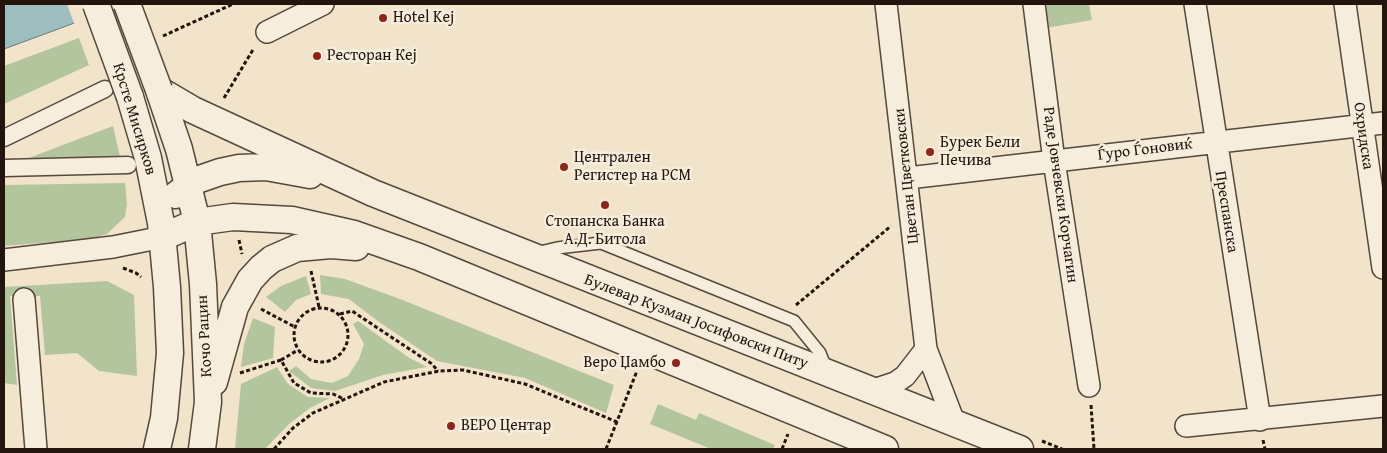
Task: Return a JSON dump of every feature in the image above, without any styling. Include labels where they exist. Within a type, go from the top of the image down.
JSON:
[{"type":"street","name":"Крсте Мисирков","points":[[96,4],[130,97],[138,162],[162,230]]},
{"type":"street","name":"Крсте Мисирков","points":[[127,4],[179,149],[182,190],[197,222]]},
{"type":"street","points":[[268,32],[323,4]]},
{"type":"street","name":"Цветан Цветковски","points":[[886,4],[908,178],[926,349],[954,422]]},
{"type":"street","name":"Раде Јовчевски Корчагин","points":[[1034,4],[1054,161],[1089,386]]},
{"type":"street","name":"Преспанска","points":[[1195,4],[1260,420]]},
{"type":"street","name":"Охридска","points":[[1345,4],[1383,268]]},
{"type":"street","points":[[4,138],[105,88]]},
{"type":"street","name":"Булевар Кузман Јосифовски Питу","points":[[159,90],[193,110],[373,193],[527,256],[1020,449]]},
{"type":"street","name":"Ѓуро Ѓоновиќ","points":[[908,178],[1383,122]]},
{"type":"street","points":[[4,168],[138,162],[182,190],[162,230],[170,353],[164,418],[158,449]]},
{"type":"street","name":"Булевар Кузман Јосифовски Питу","points":[[182,190],[229,170],[266,168],[299,172],[373,193]]},
{"type":"street","points":[[4,260],[113,247],[162,230],[197,222],[233,217],[292,220],[354,234],[418,258],[885,449]]},
{"type":"street","name":"Кочо Рацин","points":[[197,222],[208,402],[202,449]]},
{"type":"street","points":[[208,402],[235,308],[250,280],[272,259],[297,248],[331,245],[418,258]]},
{"type":"street","points":[[24,299],[36,449]]},
{"type":"street","points":[[871,391],[895,383],[905,376],[926,349]]},
{"type":"street","points":[[1186,426],[1260,420],[1383,406]]},
{"type":"lane","points":[[527,256],[557,248],[601,243],[794,321],[820,353],[829,374]]},
{"type":"path","points":[[219,106],[253,49],[268,32]]},
{"type":"path","points":[[779,316],[792,309],[911,209]]},
{"type":"path","points":[[313,280],[319,307]]},
{"type":"path","points":[[319,307],[326,307],[340,314],[346,323],[349,340],[338,357],[316,363],[300,355],[292,338],[298,318],[311,308],[319,307]]},
{"type":"path","points":[[340,314],[352,311],[432,364],[439,371]]},
{"type":"path","points":[[268,312],[295,327]]},
{"type":"path","points":[[235,375],[281,360],[298,350]]},
{"type":"path","points":[[281,360],[294,383],[311,393],[333,394],[344,399]]},
{"type":"path","points":[[628,367],[646,374]]},
{"type":"path","points":[[274,449],[293,428],[313,413],[384,382],[439,371],[463,370],[525,384],[617,422]]},
{"type":"path","points":[[606,449],[637,371]]},
{"type":"path","points":[[1089,386],[1094,449]]},
{"type":"path","points":[[780,430],[798,437]]},
{"type":"path","points":[[782,449],[788,433]]},
{"type":"green space","points":[[1042,4],[1089,4],[1092,20],[1046,28]]},
{"type":"green space","points":[[79,38],[89,65],[4,104],[4,66]]},
{"type":"green space","points":[[113,126],[121,161],[13,164]]},
{"type":"green space","points":[[125,183],[127,204],[125,217],[107,234],[90,239],[4,246],[4,185]]},
{"type":"green space","points":[[320,275],[345,279],[400,299],[614,385],[606,413],[525,378],[437,361],[379,322],[349,299],[321,294]]},
{"type":"green space","points":[[306,276],[311,294],[296,300],[285,312],[266,297],[281,286]]},
{"type":"green space","points":[[107,281],[134,295],[137,376],[99,371],[77,353],[45,355],[40,296],[10,296],[17,385],[4,383],[4,287]]},
{"type":"green space","points":[[253,318],[275,327],[273,358],[241,367],[244,344]]},
{"type":"green space","points":[[358,321],[408,357],[427,367],[383,375],[335,391],[311,388],[289,371],[296,366],[311,379],[332,383],[348,376],[359,359],[364,344],[353,324]]},
{"type":"green space","points":[[277,367],[288,384],[308,397],[330,398],[310,408],[289,424],[265,449],[235,449],[241,384]]},
{"type":"green space","points":[[658,404],[696,420],[699,413],[775,445],[773,449],[711,449],[650,424]]},
{"type":"water","points":[[4,4],[126,4],[4,49]]},
{"type":"pier","points":[[67,4],[129,4],[75,26]]},
{"type":"place","name":"Hotel Kej","points":[[383,18]]},
{"type":"place","name":"Ресторан Кej","points":[[317,56]]},
{"type":"place","name":"Бурек Бели Печива","points":[[930,152]]},
{"type":"place","name":"Централен Регистер на РСМ","points":[[564,167]]},
{"type":"place","name":"Стопанска Банка А.Д. Битола","points":[[605,205]]},
{"type":"place","name":"Веро Џамбо","points":[[676,363]]},
{"type":"place","name":"ВЕРО Центар","points":[[451,426]]}]
